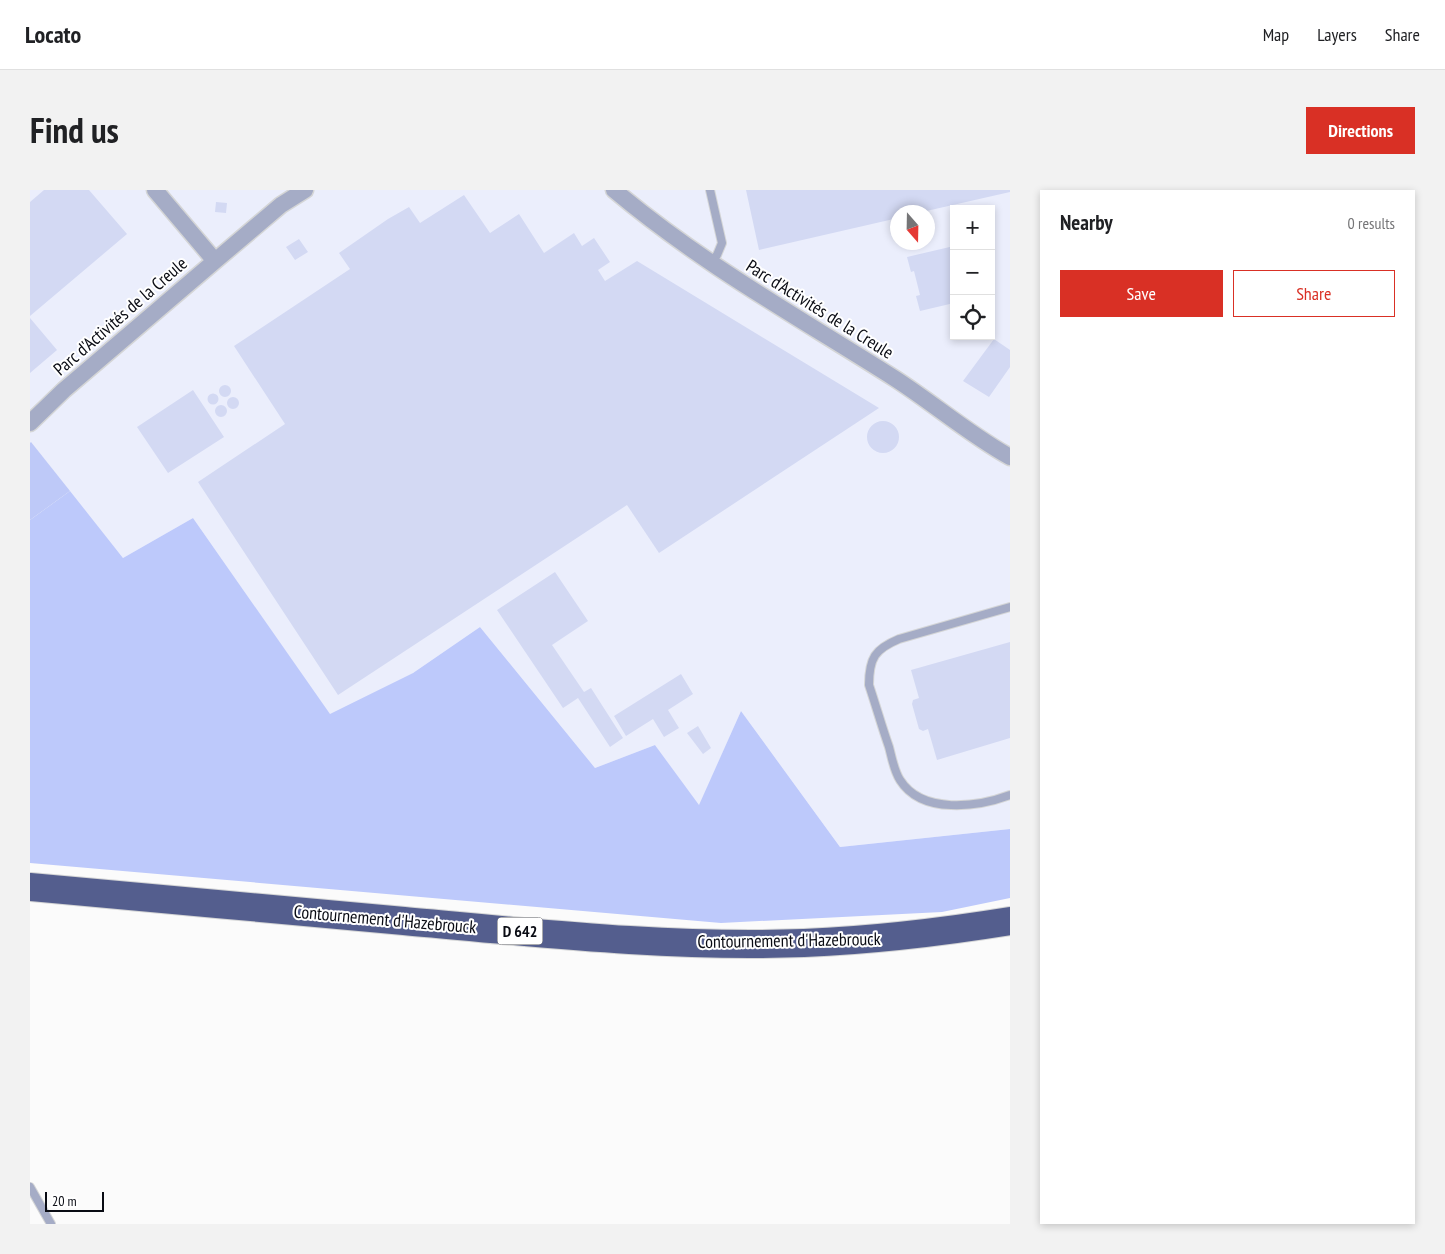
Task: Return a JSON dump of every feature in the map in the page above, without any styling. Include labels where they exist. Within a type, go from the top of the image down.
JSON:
[{"type":"highway","name":"Contournement d'Hazebrouck","points":[[30,887],[559,935],[658,941],[771,943],[832,941],[907,935],[1010,921]]},
{"type":"street","name":"Parc d'Activités de la Creule","points":[[155,190],[215,261]]},
{"type":"street","name":"Parc d'Activités de la Creule","points":[[30,422],[64,390],[281,205],[305,190]]},
{"type":"street","name":"Parc d'Activités de la Creule","points":[[614,190],[710,263],[893,378],[1010,457]]},
{"type":"lane","points":[[710,190],[722,242],[717,255],[710,263]]},
{"type":"lane","points":[[1010,607],[889,643],[874,655],[870,663],[869,685],[897,774],[907,788],[922,798],[959,806],[987,802],[1010,794]]},
{"type":"lane","points":[[30,1187],[51,1224]]},
{"type":"shaded area","points":[[30,190],[1010,190],[1010,829],[840,847],[741,711],[699,806],[655,745],[595,768],[480,627],[413,673],[330,715],[193,518],[123,558],[30,443]]},
{"type":"shaded area","points":[[30,443],[70,491],[30,520]]},
{"type":"shaded area","points":[[70,491],[123,558],[193,518],[330,714],[413,673],[480,627],[595,768],[655,745],[699,805],[741,711],[840,847],[1010,829],[1010,898],[942,912],[721,923],[30,863],[30,520]]},
{"type":"building","points":[[44,190],[89,190],[127,234],[30,316],[30,202]]},
{"type":"building","points":[[746,190],[1010,190],[1010,192],[935,209],[935,205],[890,205],[890,220],[759,250]]},
{"type":"building","points":[[464,195],[490,233],[519,214],[544,253],[574,233],[582,246],[594,238],[610,262],[598,270],[605,281],[637,261],[879,408],[659,553],[627,505],[338,695],[198,482],[285,424],[234,346],[350,269],[339,253],[388,219],[409,207],[420,223]]},
{"type":"building","points":[[216,202],[227,203],[226,213],[215,212]]},
{"type":"building","points":[[299,239],[308,252],[295,260],[286,247]]},
{"type":"building","points":[[950,247],[950,304],[920,311],[916,296],[920,295],[914,271],[911,272],[907,257]]},
{"type":"building","points":[[30,318],[57,350],[30,373]]},
{"type":"building","points":[[993,340],[1010,350],[1010,367],[989,397],[963,381]]},
{"type":"building","points":[[225,385],[231,391],[225,397],[219,391]]},
{"type":"building","points":[[193,390],[224,437],[168,473],[137,427]]},
{"type":"building","points":[[213,393],[219,399],[213,405],[207,399]]},
{"type":"building","points":[[233,397],[239,403],[233,409],[227,403]]},
{"type":"building","points":[[221,405],[227,411],[221,417],[215,411]]},
{"type":"building","points":[[883,421],[895,425],[899,437],[895,449],[883,453],[871,449],[867,437],[871,425]]},
{"type":"building","points":[[555,572],[588,621],[552,645],[584,692],[591,688],[623,738],[610,747],[578,698],[563,708],[497,610]]},
{"type":"building","points":[[1010,642],[1010,738],[937,760],[928,729],[923,731],[919,729],[912,704],[913,700],[919,698],[911,670]]},
{"type":"building","points":[[681,674],[693,694],[668,710],[679,728],[664,737],[653,719],[626,736],[614,716]]},
{"type":"building","points":[[698,726],[711,748],[703,754],[687,733]]}]
